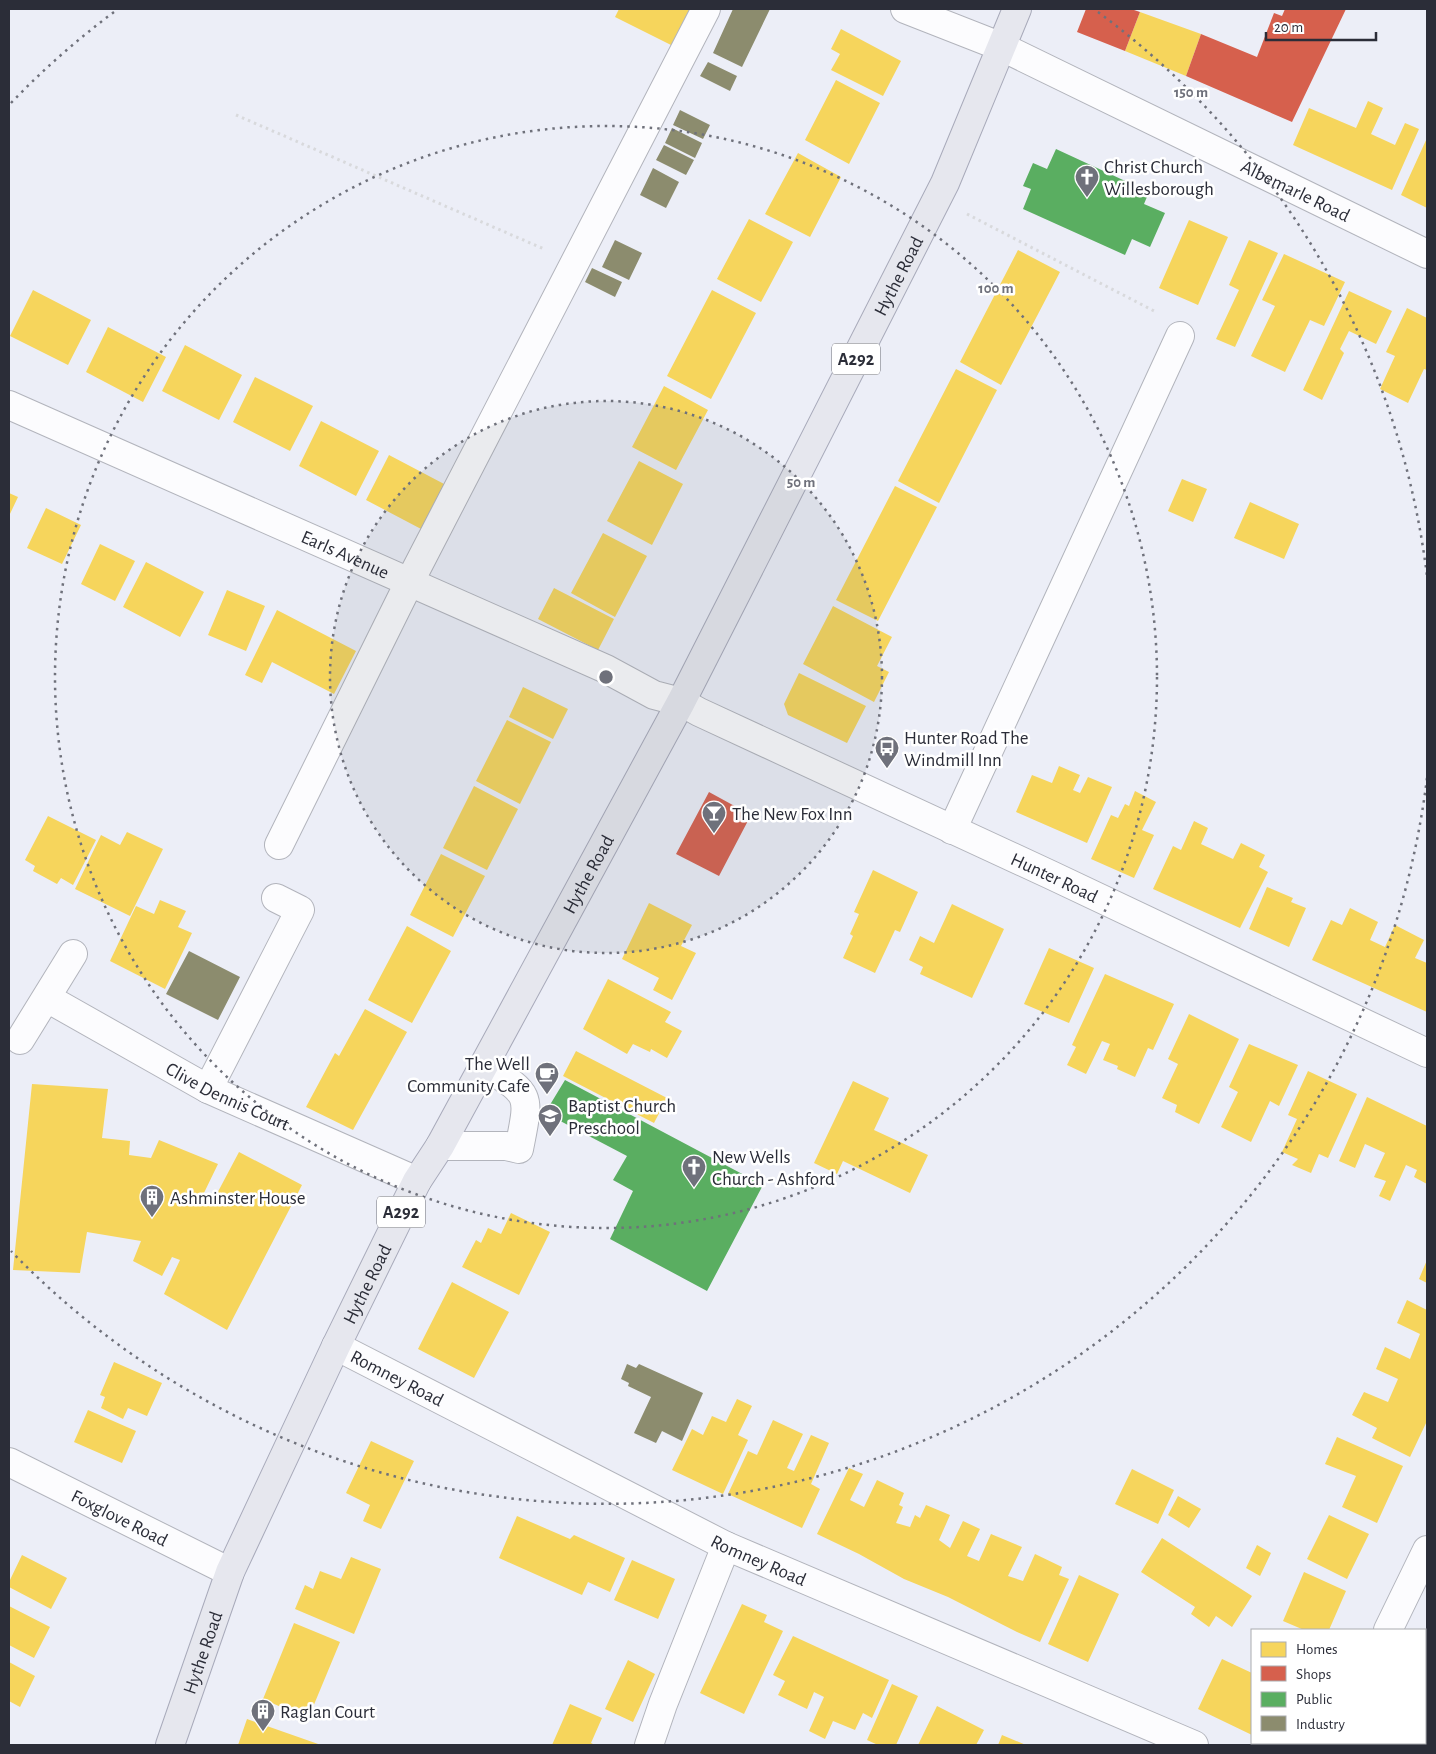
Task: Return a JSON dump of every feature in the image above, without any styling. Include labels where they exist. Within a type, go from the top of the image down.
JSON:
[{"type":"main road","name":"Hythe Road","points":[[170,1745],[230,1572],[336,1346],[417,1181],[440,1146],[681,702],[937,198],[1002,47],[1016,9]]},
{"type":"street","points":[[279,845],[409,583],[706,9]]},
{"type":"street","name":"Albemarle Road","points":[[905,9],[1002,47],[1427,254]]},
{"type":"street","points":[[952,830],[1180,336]]},
{"type":"street","name":"Earls Avenue","points":[[9,404],[606,669],[654,695],[681,702]]},
{"type":"street","name":"Hunter Road","points":[[681,702],[1427,1053]]},
{"type":"street","points":[[208,1089],[300,910],[276,898]]},
{"type":"street","points":[[20,1040],[73,954]]},
{"type":"street","name":"Clive Dennis Court","points":[[46,998],[208,1089],[417,1181]]},
{"type":"street","points":[[440,1146],[506,1146],[518,1149],[527,1106],[524,1096],[517,1087],[484,1065]]},
{"type":"street","name":"Romney Road","points":[[336,1346],[726,1546],[1194,1745]]},
{"type":"street","name":"Foxglove Road","points":[[9,1462],[230,1572]]},
{"type":"street","points":[[649,1745],[663,1704],[726,1546]]},
{"type":"street","points":[[1388,1629],[1427,1550]]},
{"type":"path","points":[[236,115],[575,262]]},
{"type":"path","points":[[937,198],[1170,320],[1180,336]]},
{"type":"building: Homes","points":[[619,9],[692,9],[673,46],[615,17]]},
{"type":"building: Homes","points":[[1140,12],[1201,34],[1186,76],[1125,51]]},
{"type":"building: Homes","points":[[841,29],[901,61],[883,96],[831,70],[840,54],[831,49]]},
{"type":"building: Homes","points":[[836,80],[880,103],[849,164],[805,140]]},
{"type":"building: Homes","points":[[1368,101],[1383,108],[1371,134],[1395,145],[1405,123],[1419,129],[1392,190],[1293,145],[1309,108],[1356,128]]},
{"type":"building: Homes","points":[[1427,138],[1427,208],[1401,195]]},
{"type":"building: Homes","points":[[798,153],[841,177],[810,237],[765,214]]},
{"type":"building: Homes","points":[[749,219],[793,242],[761,302],[717,279]]},
{"type":"building: Homes","points":[[1189,220],[1228,237],[1198,305],[1159,288]]},
{"type":"building: Homes","points":[[1249,240],[1278,253],[1235,347],[1216,339],[1239,290],[1229,285]]},
{"type":"building: Homes","points":[[1018,250],[1060,272],[1001,385],[960,362]]},
{"type":"building: Homes","points":[[1284,254],[1345,282],[1324,326],[1310,320],[1285,372],[1251,356],[1275,306],[1262,300]]},
{"type":"building: Homes","points":[[33,290],[91,320],[68,365],[10,336]]},
{"type":"building: Homes","points":[[712,290],[756,313],[711,399],[667,376]]},
{"type":"building: Homes","points":[[1349,291],[1392,311],[1376,344],[1349,331],[1340,349],[1344,353],[1322,400],[1303,390]]},
{"type":"building: Homes","points":[[1407,308],[1427,318],[1427,370],[1424,369],[1408,403],[1380,389],[1395,356],[1386,352]]},
{"type":"building: Homes","points":[[108,327],[166,357],[143,402],[86,372]]},
{"type":"building: Homes","points":[[185,345],[242,375],[219,420],[162,391]]},
{"type":"building: Homes","points":[[956,369],[997,390],[939,503],[898,481]]},
{"type":"building: Homes","points":[[255,377],[313,406],[290,451],[233,422]]},
{"type":"building: Homes","points":[[664,386],[708,410],[676,470],[632,447]]},
{"type":"building: Homes","points":[[321,421],[379,451],[356,496],[299,466]]},
{"type":"building: Homes","points":[[389,455],[446,485],[423,530],[366,500]]},
{"type":"building: Homes","points":[[639,461],[683,484],[652,545],[607,521]]},
{"type":"building: Homes","points":[[1182,479],[1207,489],[1193,522],[1168,511]]},
{"type":"building: Homes","points":[[895,486],[937,507],[878,621],[836,600]]},
{"type":"building: Homes","points":[[9,493],[18,497],[9,516]]},
{"type":"building: Homes","points":[[1250,502],[1299,524],[1284,559],[1234,538]]},
{"type":"building: Homes","points":[[46,508],[81,525],[62,564],[27,548]]},
{"type":"building: Homes","points":[[603,533],[647,556],[615,617],[571,593]]},
{"type":"building: Homes","points":[[100,544],[135,561],[115,601],[81,584]]},
{"type":"building: Homes","points":[[146,562],[204,592],[180,637],[123,607]]},
{"type":"building: Homes","points":[[554,588],[614,619],[598,650],[538,619]]},
{"type":"building: Homes","points":[[227,590],[265,606],[246,651],[208,635]]},
{"type":"building: Homes","points":[[833,606],[892,637],[877,666],[889,672],[874,702],[803,664]]},
{"type":"building: Homes","points":[[277,610],[356,651],[334,694],[272,662],[262,683],[245,675]]},
{"type":"building: Homes","points":[[799,673],[866,706],[847,743],[788,715],[784,704]]},
{"type":"building: Homes","points":[[523,687],[568,709],[553,739],[509,717]]},
{"type":"building: Homes","points":[[507,720],[551,742],[520,804],[476,781]]},
{"type":"building: Homes","points":[[1059,766],[1080,775],[1073,790],[1080,793],[1088,777],[1112,787],[1087,843],[1016,812],[1032,775],[1052,783]]},
{"type":"building: Homes","points":[[474,786],[518,809],[487,870],[443,848]]},
{"type":"building: Homes","points":[[1135,791],[1156,802],[1142,830],[1154,835],[1134,878],[1091,859],[1111,815],[1118,818],[1125,804],[1129,806]]},
{"type":"building: Homes","points":[[48,816],[96,840],[73,885],[61,878],[57,884],[33,871],[35,866],[25,860]]},
{"type":"building: Homes","points":[[1194,821],[1208,828],[1201,844],[1233,859],[1241,843],[1265,855],[1259,867],[1268,872],[1240,928],[1153,889],[1173,846],[1181,850]]},
{"type":"building: Homes","points":[[127,832],[163,849],[130,916],[75,889],[101,835],[120,845]]},
{"type":"building: Homes","points":[[441,854],[485,876],[453,937],[410,915]]},
{"type":"building: Homes","points":[[873,870],[918,892],[900,932],[895,930],[875,973],[843,958],[853,936],[850,934],[859,914],[854,912]]},
{"type":"building: Homes","points":[[1267,887],[1293,898],[1291,902],[1306,908],[1289,947],[1249,929]]},
{"type":"building: Homes","points":[[160,900],[186,911],[178,927],[192,933],[165,989],[110,961],[136,906],[154,914]]},
{"type":"building: Homes","points":[[649,903],[692,925],[681,946],[696,953],[672,1000],[653,990],[659,978],[622,959]]},
{"type":"building: Homes","points":[[952,904],[1004,929],[972,998],[920,974],[923,967],[909,960],[920,936],[934,943]]},
{"type":"building: Homes","points":[[1350,908],[1378,922],[1370,940],[1385,947],[1395,925],[1424,940],[1415,958],[1427,963],[1427,1012],[1312,960],[1331,920],[1342,925]]},
{"type":"building: Homes","points":[[407,926],[451,951],[412,1023],[368,1000]]},
{"type":"building: Homes","points":[[1049,948],[1094,968],[1069,1023],[1024,1004]]},
{"type":"building: Homes","points":[[1105,974],[1174,1004],[1153,1050],[1148,1048],[1135,1077],[1117,1069],[1118,1066],[1103,1060],[1110,1044],[1102,1041],[1086,1074],[1067,1065],[1076,1047],[1072,1045]]},
{"type":"building: Homes","points":[[608,979],[671,1012],[665,1022],[682,1031],[667,1058],[651,1049],[650,1052],[633,1044],[627,1054],[583,1029]]},
{"type":"building: Homes","points":[[365,1009],[407,1032],[353,1130],[306,1107],[335,1053],[339,1056]]},
{"type":"building: Homes","points":[[1189,1014],[1239,1039],[1199,1124],[1175,1112],[1177,1105],[1162,1098],[1178,1064],[1168,1059]]},
{"type":"building: Homes","points":[[1249,1044],[1298,1065],[1279,1106],[1270,1101],[1251,1142],[1221,1127],[1238,1092],[1229,1087]]},
{"type":"building: Homes","points":[[576,1051],[667,1098],[654,1123],[563,1076]]},
{"type":"building: Homes","points":[[1308,1071],[1357,1094],[1328,1158],[1319,1154],[1311,1173],[1292,1165],[1298,1159],[1282,1152],[1297,1119],[1288,1115]]},
{"type":"building: Homes","points":[[853,1081],[889,1098],[874,1130],[928,1155],[910,1193],[843,1161],[837,1174],[814,1163]]},
{"type":"building: Homes","name":"Ashminster House","points":[[32,1084],[108,1089],[102,1138],[130,1141],[129,1155],[151,1158],[159,1140],[218,1164],[202,1197],[212,1203],[239,1152],[302,1185],[227,1330],[164,1294],[180,1260],[172,1257],[162,1276],[133,1261],[141,1241],[87,1232],[80,1273],[13,1270]]},
{"type":"building: Homes","points":[[1367,1097],[1427,1126],[1427,1184],[1414,1177],[1417,1170],[1406,1165],[1390,1201],[1379,1196],[1386,1181],[1374,1177],[1385,1153],[1365,1144],[1355,1168],[1339,1161]]},
{"type":"building: Homes","points":[[511,1213],[550,1232],[519,1295],[462,1267],[476,1240],[481,1243],[488,1228],[501,1234]]},
{"type":"building: Homes","points":[[1427,1260],[1427,1283],[1419,1279]]},
{"type":"building: Homes","points":[[452,1282],[509,1312],[474,1378],[418,1349]]},
{"type":"building: Homes","points":[[1407,1300],[1427,1310],[1427,1421],[1410,1457],[1372,1438],[1377,1428],[1352,1415],[1364,1392],[1388,1402],[1398,1379],[1376,1369],[1385,1347],[1410,1359],[1420,1334],[1397,1323]]},
{"type":"building: Homes","points":[[114,1362],[162,1383],[147,1416],[128,1408],[123,1419],[101,1408],[105,1397],[100,1395]]},
{"type":"building: Homes","points":[[737,1399],[752,1406],[738,1435],[748,1440],[723,1494],[672,1470],[692,1429],[703,1435],[712,1416],[726,1422]]},
{"type":"building: Homes","points":[[88,1410],[136,1431],[122,1463],[74,1442]]},
{"type":"building: Homes","points":[[773,1420],[803,1434],[787,1468],[794,1471],[811,1435],[829,1443],[811,1484],[820,1489],[802,1528],[728,1494],[748,1451],[757,1455]]},
{"type":"building: Homes","points":[[1337,1437],[1403,1466],[1377,1523],[1342,1507],[1356,1476],[1325,1464]]},
{"type":"building: Homes","points":[[371,1441],[414,1461],[381,1529],[363,1521],[370,1505],[346,1493]]},
{"type":"building: Homes","points":[[849,1468],[863,1474],[850,1500],[864,1507],[877,1480],[904,1493],[899,1505],[903,1507],[896,1523],[910,1527],[915,1515],[920,1518],[926,1505],[950,1515],[939,1540],[950,1548],[963,1521],[980,1529],[967,1556],[979,1561],[991,1534],[1022,1547],[1008,1576],[1023,1581],[1035,1554],[1062,1567],[1059,1575],[1069,1579],[1040,1642],[948,1597],[904,1579],[859,1554],[817,1534]]},
{"type":"building: Homes","points":[[1132,1469],[1174,1490],[1158,1524],[1115,1504]]},
{"type":"building: Homes","points":[[1178,1496],[1201,1509],[1189,1528],[1168,1515]]},
{"type":"building: Homes","points":[[1329,1515],[1369,1534],[1347,1579],[1307,1559]]},
{"type":"building: Homes","points":[[517,1516],[570,1539],[574,1535],[625,1558],[610,1592],[588,1582],[582,1595],[499,1558]]},
{"type":"building: Homes","points":[[1162,1538],[1252,1596],[1232,1627],[1216,1616],[1209,1627],[1191,1614],[1195,1607],[1141,1572]]},
{"type":"building: Homes","points":[[1257,1545],[1271,1553],[1260,1576],[1246,1568]]},
{"type":"building: Homes","points":[[22,1555],[67,1578],[51,1609],[9,1587],[9,1582]]},
{"type":"building: Homes","points":[[351,1557],[381,1569],[354,1634],[295,1609],[305,1585],[313,1589],[320,1571],[341,1579]]},
{"type":"building: Homes","points":[[632,1560],[675,1579],[658,1619],[614,1600]]},
{"type":"building: Homes","points":[[1304,1572],[1346,1591],[1329,1629],[1302,1629],[1283,1621]]},
{"type":"building: Homes","points":[[1079,1575],[1119,1594],[1088,1662],[1048,1644]]},
{"type":"building: Homes","points":[[742,1604],[767,1615],[764,1622],[783,1631],[744,1714],[700,1693]]},
{"type":"building: Homes","points":[[9,1606],[50,1627],[34,1658],[9,1645]]},
{"type":"building: Homes","points":[[294,1623],[340,1642],[308,1719],[263,1699]]},
{"type":"building: Homes","points":[[793,1636],[889,1680],[872,1718],[863,1713],[855,1730],[833,1721],[825,1739],[809,1731],[824,1697],[814,1692],[807,1709],[778,1695],[785,1681],[773,1675]]},
{"type":"building: Homes","points":[[1222,1659],[1251,1673],[1251,1735],[1198,1709]]},
{"type":"building: Homes","points":[[628,1660],[655,1674],[633,1722],[605,1709]]},
{"type":"building: Homes","points":[[9,1662],[35,1676],[20,1707],[9,1701]]},
{"type":"building: Homes","points":[[892,1684],[918,1696],[896,1745],[878,1745],[867,1740]]},
{"type":"building: Homes","points":[[570,1704],[602,1718],[591,1743],[595,1745],[552,1745]]},
{"type":"building: Homes","points":[[937,1706],[984,1730],[976,1745],[918,1745]]},
{"type":"building: Homes","name":"Raglan Court","points":[[247,1719],[321,1745],[238,1745]]},
{"type":"building: Homes","points":[[1002,1735],[1026,1745],[998,1745]]},
{"type":"building: Shops","points":[[1086,9],[1131,9],[1140,12],[1125,51],[1077,32]]},
{"type":"building: Shops","points":[[1285,9],[1346,9],[1292,122],[1186,76],[1201,34],[1257,57],[1274,13],[1282,16]]},
{"type":"building: Shops","name":"The New Fox Inn","points":[[709,792],[751,815],[719,876],[676,854]]},
{"type":"building: Public","name":"Christ Church Willesborough","points":[[1056,149],[1149,192],[1144,204],[1165,213],[1150,247],[1132,239],[1125,255],[1023,209],[1031,189],[1023,186],[1033,163],[1047,169]]},
{"type":"building: Public","name":"New Wells Church - Ashford","points":[[565,1080],[763,1185],[707,1291],[610,1239],[633,1191],[613,1180],[627,1156],[545,1113]]},
{"type":"building: Industry","points":[[733,9],[770,9],[742,67],[713,53]]},
{"type":"building: Industry","points":[[708,62],[737,76],[730,91],[700,76]]},
{"type":"building: Industry","points":[[680,110],[710,125],[703,139],[673,125]]},
{"type":"building: Industry","points":[[672,128],[702,143],[695,158],[665,143]]},
{"type":"building: Industry","points":[[664,145],[694,160],[686,175],[656,160]]},
{"type":"building: Industry","points":[[653,168],[679,182],[666,208],[640,195]]},
{"type":"building: Industry","points":[[615,240],[642,253],[629,280],[602,267]]},
{"type":"building: Industry","points":[[592,268],[622,282],[615,297],[585,282]]},
{"type":"building: Industry","points":[[189,951],[240,977],[218,1020],[166,994]]},
{"type":"building: Industry","points":[[627,1364],[636,1368],[639,1364],[703,1393],[682,1441],[662,1431],[656,1443],[634,1433],[651,1397],[628,1386],[629,1383],[621,1379]]},
{"type":"place","name":"Christ Church Willesborough","points":[[1087,198]]},
{"type":"place","name":"Hunter Road The Windmill Inn","points":[[887,769]]},
{"type":"place","name":"The New Fox Inn","points":[[714,834]]},
{"type":"place","name":"The Well Community Cafe","points":[[547,1095]]},
{"type":"place","name":"Baptist Church Preschool","points":[[550,1137]]},
{"type":"place","name":"New Wells Church - Ashford","points":[[694,1188]]},
{"type":"place","name":"Ashminster House","points":[[152,1218]]},
{"type":"place","name":"Raglan Court","points":[[263,1732]]}]
